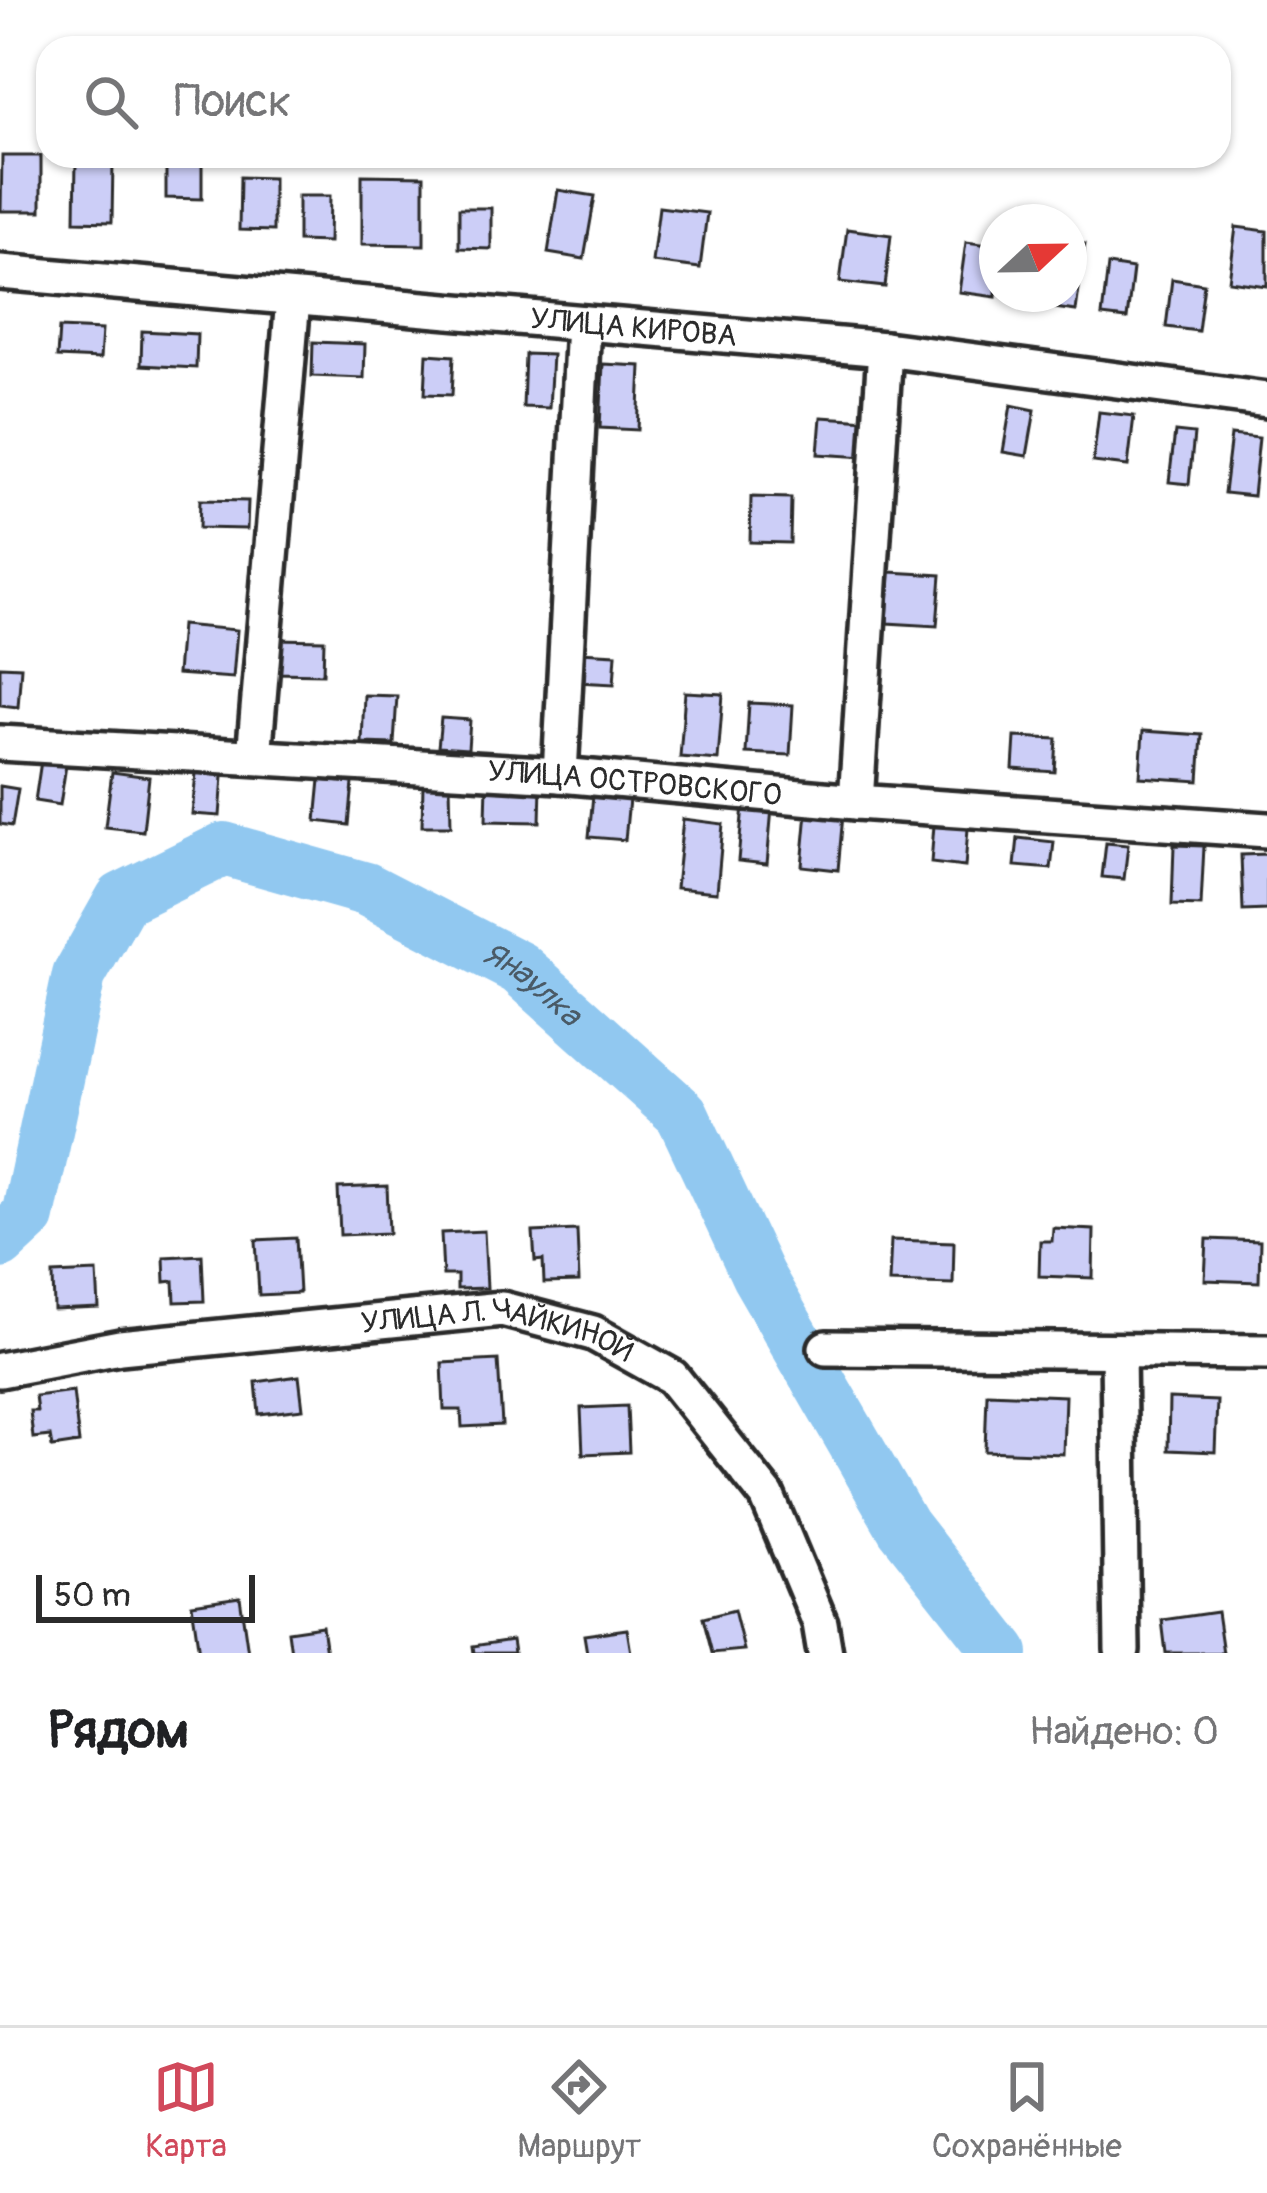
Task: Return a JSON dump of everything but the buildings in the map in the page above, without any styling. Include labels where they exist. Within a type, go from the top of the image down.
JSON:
[{"type":"street","name":"УЛИЦА КИРОВА","points":[[0,272],[885,349],[1267,400]]},
{"type":"street","points":[[254,757],[293,298]]},
{"type":"street","points":[[560,775],[583,323]]},
{"type":"street","points":[[856,802],[885,349]]},
{"type":"street","name":"УЛИЦА ОСТРОВСКОГО","points":[[0,743],[560,775],[856,802],[1267,830]]},
{"type":"street","name":"УЛИЦА Л. ЧАЙКИНОЙ","points":[[0,1370],[120,1347],[502,1309],[593,1333],[672,1377],[767,1496],[820,1623],[824,1653]]},
{"type":"street","points":[[826,1348],[1267,1352]]},
{"type":"street","points":[[1118,1351],[1121,1650]]},
{"type":"waterway","name":"Янаулка","points":[[0,1242],[28,1216],[79,975],[122,899],[224,849],[366,889],[519,968],[682,1114],[758,1276],[903,1527],[1002,1653]]}]
